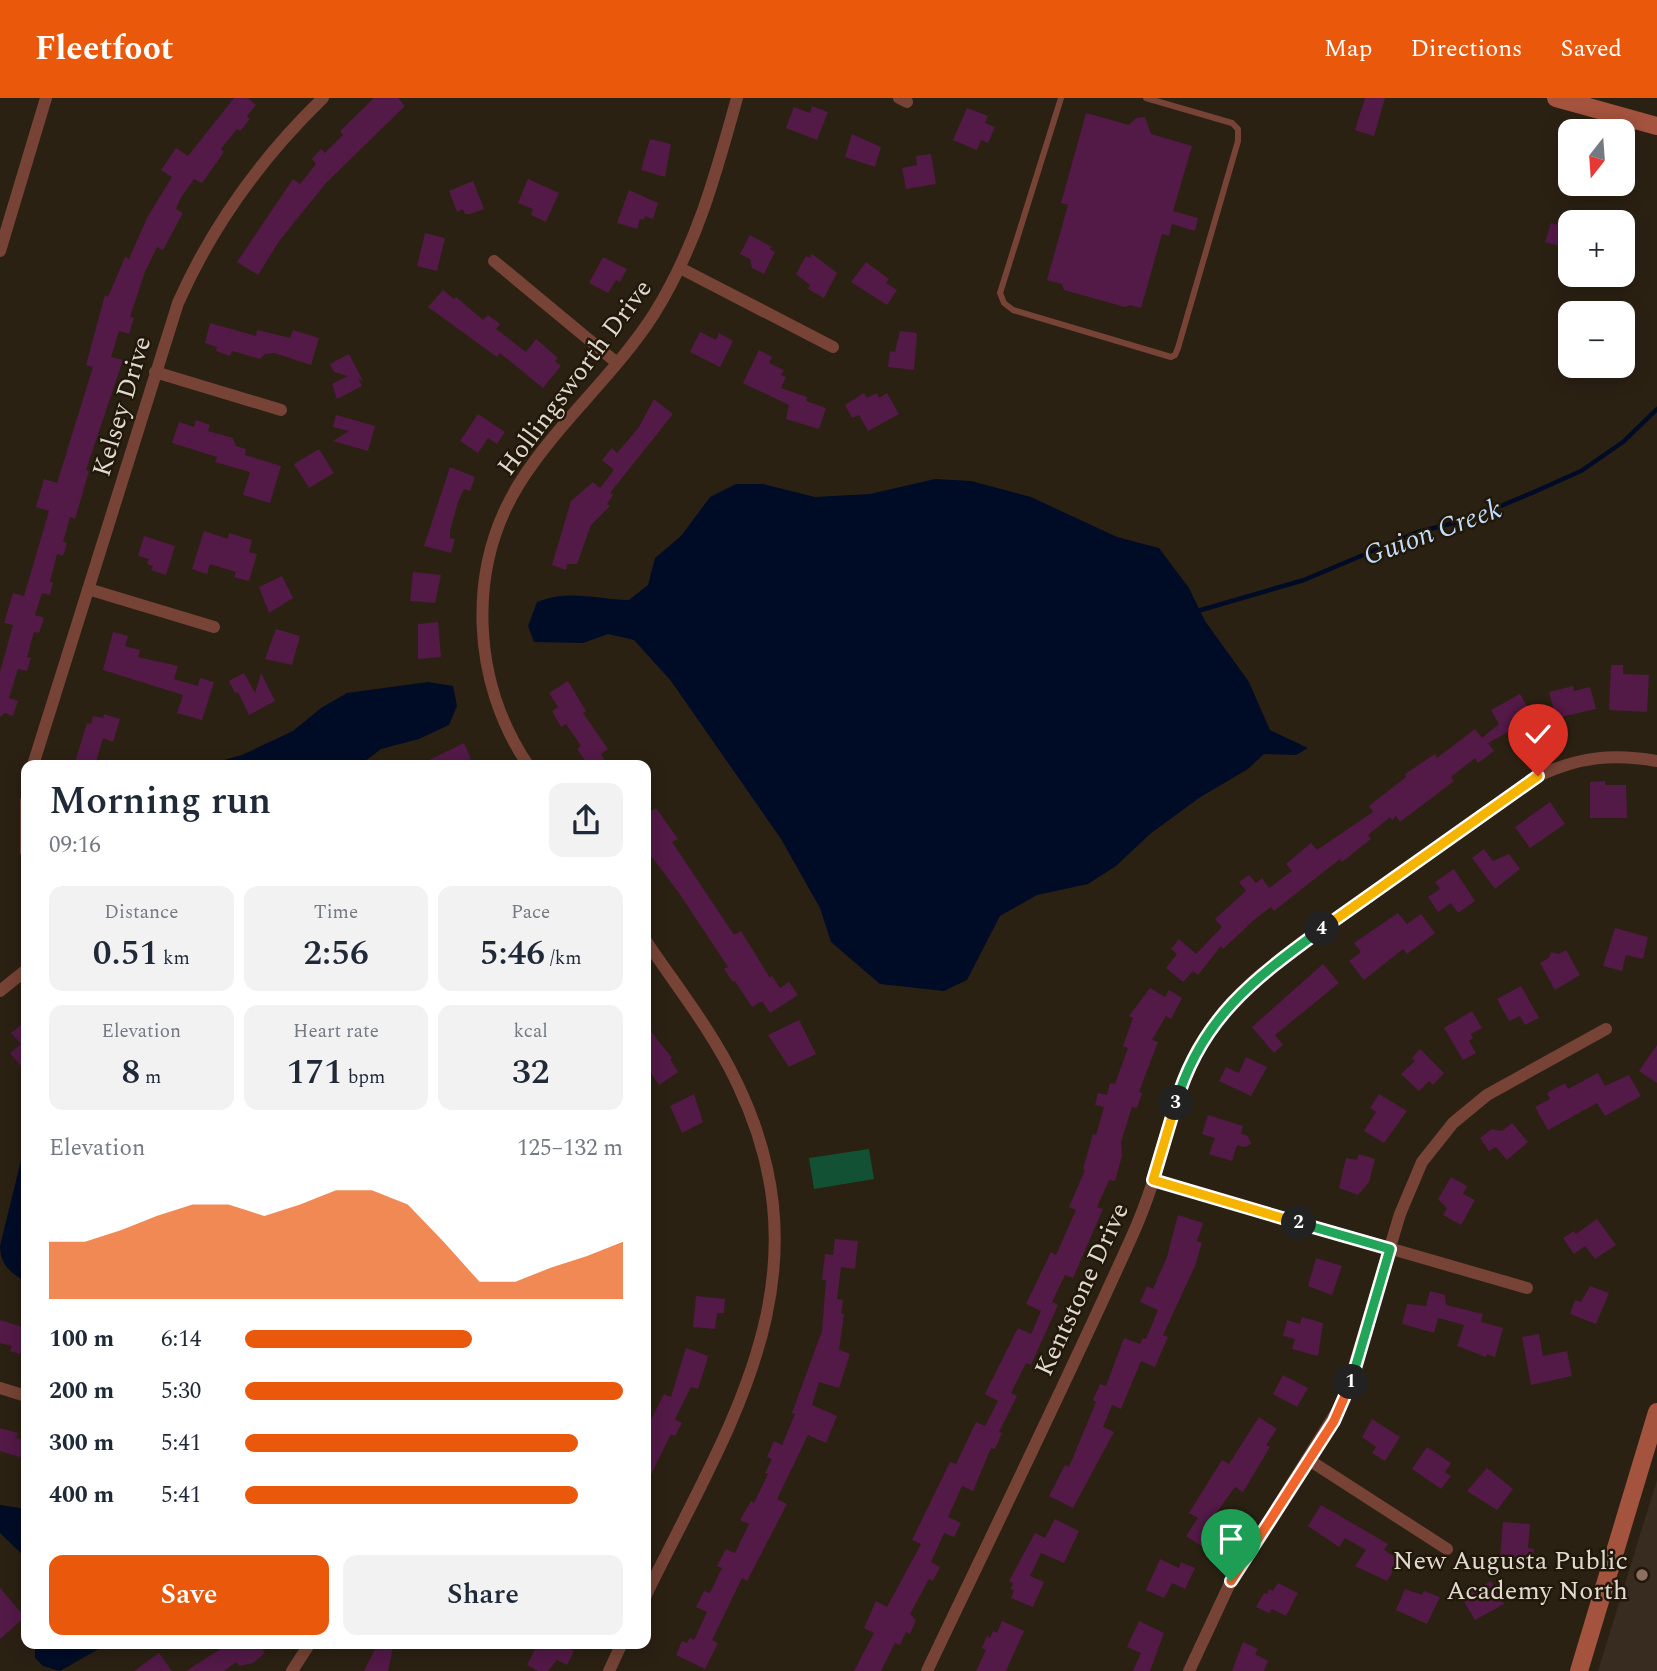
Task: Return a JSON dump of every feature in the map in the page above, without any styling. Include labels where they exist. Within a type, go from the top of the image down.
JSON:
[{"type":"street","points":[[0,251],[46,98]]},
{"type":"street","name":"Kelsey Drive","points":[[35,760],[155,372],[190,276],[221,220],[268,155],[323,98]]},
{"type":"street","name":"Hollingsworth Drive","points":[[525,760],[501,715],[485,658],[483,605],[489,562],[501,521],[520,483],[653,315],[680,268],[707,203],[737,98]]},
{"type":"street","points":[[1556,98],[1657,127]]},
{"type":"street","points":[[494,261],[617,363]]},
{"type":"street","points":[[680,268],[833,347]]},
{"type":"street","points":[[155,372],[281,410]]},
{"type":"street","points":[[88,589],[214,627]]},
{"type":"street","name":"Kentstone Drive","points":[[927,1671],[1127,1248],[1153,1180],[1191,1062],[1219,1016],[1253,981],[1538,776],[1589,758],[1625,756],[1657,761]]},
{"type":"street","points":[[651,948],[711,1037],[742,1093],[763,1154],[775,1236],[771,1296],[754,1368],[651,1581]]},
{"type":"street","points":[[0,991],[21,974]]},
{"type":"street","points":[[1189,1671],[1231,1581],[1309,1460],[1348,1392],[1414,1177],[1431,1149],[1453,1123],[1487,1095],[1606,1028]]},
{"type":"street","points":[[1153,1180],[1527,1288]]},
{"type":"street","points":[[0,1388],[21,1394]]},
{"type":"street","points":[[1579,1671],[1657,1412]]},
{"type":"street","points":[[1309,1460],[1447,1549]]},
{"type":"street","points":[[292,1671],[306,1649]]},
{"type":"street","points":[[609,1671],[619,1649]]},
{"type":"lane","points":[[1061,98],[1000,293],[1004,303],[1013,310],[1166,357],[1175,355],[1178,348],[1238,141],[1238,130],[1232,123],[1146,98]]},
{"type":"shaded area","name":"New Augusta Public Academy North","points":[[1657,1480],[1657,1671],[1598,1671]]},
{"type":"green space","points":[[869,1149],[874,1179],[814,1189],[809,1158]]},
{"type":"water","points":[[935,479],[971,481],[1031,497],[1117,537],[1159,548],[1189,588],[1205,621],[1249,682],[1270,730],[1308,748],[1296,755],[1264,754],[1248,769],[1199,798],[1150,834],[1116,866],[1088,884],[1037,895],[1000,916],[967,980],[944,991],[880,984],[831,942],[820,908],[781,839],[671,681],[634,640],[608,634],[583,643],[534,642],[528,626],[537,602],[549,598],[571,595],[629,600],[648,585],[655,558],[681,536],[710,497],[736,484],[763,484],[815,497],[870,494]]},
{"type":"water","points":[[428,682],[453,686],[457,706],[449,725],[419,739],[381,749],[367,760],[224,760],[242,755],[293,731],[321,708],[347,693]]},
{"type":"water","points":[[21,1160],[21,1278],[7,1268],[0,1246]]},
{"type":"water","points":[[0,1505],[21,1508],[21,1553],[0,1533]]},
{"type":"water","points":[[35,1649],[98,1649],[60,1671],[43,1666],[35,1658]]},
{"type":"building","points":[[234,98],[248,98],[256,105],[247,116],[250,119],[240,131],[237,129],[221,149],[224,152],[202,183],[194,179],[180,199],[176,209],[183,213],[163,250],[157,247],[145,272],[130,317],[134,318],[129,334],[119,331],[111,357],[123,360],[86,470],[89,471],[75,519],[70,517],[63,542],[67,543],[63,556],[57,554],[50,582],[53,582],[50,595],[42,593],[35,615],[44,618],[39,633],[34,632],[27,657],[31,658],[27,671],[18,669],[9,698],[18,701],[13,716],[5,713],[0,717],[0,672],[13,625],[4,623],[13,593],[24,596],[49,511],[36,507],[44,479],[57,483],[93,367],[86,365],[105,295],[108,297],[125,257],[129,259],[147,218],[172,177],[161,170],[176,148],[188,156]]},
{"type":"building","points":[[374,98],[398,98],[405,106],[326,183],[280,240],[258,275],[237,262],[293,179],[300,184],[316,164],[312,159],[321,149],[325,153],[343,135],[340,131]]},
{"type":"building","points":[[1365,98],[1385,98],[1374,136],[1355,130]]},
{"type":"building","points":[[812,106],[828,112],[817,140],[786,128],[794,107],[810,113]]},
{"type":"building","points":[[967,108],[988,116],[985,123],[995,127],[988,143],[981,140],[977,150],[953,140]]},
{"type":"building","points":[[1086,113],[1129,125],[1136,118],[1145,117],[1151,134],[1192,146],[1173,211],[1198,218],[1195,231],[1172,224],[1169,236],[1162,234],[1141,308],[1130,305],[1125,307],[1064,290],[1062,284],[1047,280],[1068,205],[1061,203]]},
{"type":"building","points":[[852,134],[881,147],[875,167],[845,157]]},
{"type":"building","points":[[650,139],[671,144],[665,177],[641,170]]},
{"type":"building","points":[[931,154],[936,184],[906,189],[902,168],[917,165],[916,156]]},
{"type":"building","points":[[528,179],[559,193],[546,222],[531,215],[533,209],[518,203]]},
{"type":"building","points":[[473,181],[484,209],[470,214],[465,214],[463,209],[457,212],[449,191]]},
{"type":"building","points":[[629,190],[658,203],[653,219],[645,216],[644,220],[640,219],[637,229],[617,223]]},
{"type":"building","points":[[1551,223],[1558,225],[1558,246],[1545,242]]},
{"type":"building","points":[[425,233],[445,238],[437,271],[417,266]]},
{"type":"building","points":[[750,235],[772,247],[770,249],[775,252],[764,274],[752,268],[750,259],[740,254]]},
{"type":"building","points":[[812,254],[837,273],[824,298],[808,289],[810,285],[796,274],[806,256],[810,258]]},
{"type":"building","points":[[603,257],[627,269],[620,282],[616,280],[608,293],[589,283]]},
{"type":"building","points":[[866,262],[889,279],[886,283],[897,290],[887,305],[851,282]]},
{"type":"building","points":[[443,290],[454,299],[456,297],[483,320],[488,315],[500,324],[496,329],[526,352],[536,339],[558,358],[555,361],[561,366],[543,388],[500,353],[497,357],[428,307]]},
{"type":"building","points":[[210,323],[256,336],[257,330],[290,338],[293,330],[319,338],[311,365],[274,353],[265,354],[260,359],[232,351],[230,356],[205,343]]},
{"type":"building","points":[[900,331],[917,333],[914,370],[888,367],[890,351],[895,352]]},
{"type":"building","points":[[700,332],[716,340],[719,333],[733,341],[720,367],[690,352]]},
{"type":"building","points":[[759,350],[772,357],[769,363],[784,370],[781,375],[786,377],[781,388],[807,397],[806,401],[826,408],[819,429],[786,419],[789,405],[743,383]]},
{"type":"building","points":[[349,354],[363,381],[358,379],[362,386],[337,399],[332,384],[348,376],[334,372],[330,364]]},
{"type":"building","points":[[864,393],[867,398],[877,393],[879,398],[887,393],[899,414],[868,431],[859,415],[852,418],[845,405]]},
{"type":"building","points":[[654,399],[673,414],[610,493],[613,495],[607,504],[610,506],[591,525],[577,564],[567,564],[566,570],[552,565],[571,501],[593,482],[600,488],[614,470],[602,460],[612,448],[617,453],[639,427]]},
{"type":"building","points":[[478,414],[505,432],[497,444],[488,438],[478,453],[460,441]]},
{"type":"building","points":[[336,415],[375,426],[368,451],[333,441],[349,431],[333,427]]},
{"type":"building","points":[[196,420],[210,425],[208,431],[233,438],[236,446],[246,449],[245,455],[281,466],[270,503],[243,495],[250,472],[215,462],[217,457],[172,443],[179,422],[194,427]]},
{"type":"building","points":[[319,449],[334,473],[309,488],[294,464]]},
{"type":"building","points":[[450,467],[475,477],[470,491],[464,489],[458,502],[450,531],[450,538],[455,539],[451,553],[424,546]]},
{"type":"building","points":[[204,531],[228,539],[229,533],[252,540],[249,552],[257,554],[249,581],[234,577],[236,572],[210,564],[207,574],[192,569]]},
{"type":"building","points":[[144,536],[175,546],[166,575],[151,570],[153,566],[147,564],[149,559],[138,556]]},
{"type":"building","points":[[413,572],[441,575],[435,603],[410,601]]},
{"type":"building","points":[[282,576],[293,598],[269,613],[259,587]]},
{"type":"building","points":[[438,622],[441,657],[418,659],[418,624]]},
{"type":"building","points":[[276,629],[300,636],[292,665],[265,659]]},
{"type":"building","points":[[113,632],[128,636],[125,646],[140,650],[138,657],[178,666],[174,679],[198,686],[200,678],[214,682],[202,720],[177,713],[183,695],[103,670]]},
{"type":"building","points":[[1611,665],[1623,665],[1623,674],[1649,675],[1647,712],[1609,710]]},
{"type":"building","points":[[244,673],[255,693],[261,673],[275,701],[249,715],[238,692],[235,693],[229,681]]},
{"type":"building","points":[[568,681],[586,711],[583,713],[608,749],[601,754],[604,759],[585,760],[577,749],[581,746],[566,724],[561,727],[552,711],[558,707],[549,693]]},
{"type":"building","points":[[1573,686],[1574,691],[1590,687],[1596,709],[1556,718],[1549,692]]},
{"type":"building","points":[[1520,694],[1539,727],[1524,735],[1519,726],[1488,743],[1494,751],[1478,763],[1475,758],[1451,777],[1454,781],[1400,822],[1396,816],[1392,820],[1390,817],[1368,835],[1371,839],[1342,862],[1340,859],[1274,911],[1271,907],[1255,919],[1223,949],[1221,946],[1198,975],[1193,971],[1183,982],[1166,968],[1177,954],[1171,949],[1179,939],[1196,954],[1222,927],[1215,919],[1246,891],[1239,882],[1249,875],[1256,883],[1262,878],[1269,888],[1292,871],[1286,864],[1311,843],[1317,850],[1373,812],[1369,806],[1406,777],[1405,774],[1435,754],[1437,758],[1475,729],[1482,738],[1499,724],[1491,710]]},
{"type":"building","points":[[104,714],[120,719],[113,742],[103,738],[96,760],[76,760],[87,723],[91,724],[93,716],[103,718]]},
{"type":"building","points":[[464,743],[471,759],[469,760],[429,760]]},
{"type":"building","points":[[1605,781],[1605,785],[1626,785],[1627,818],[1590,818],[1590,782]]},
{"type":"building","points":[[1550,802],[1565,824],[1530,848],[1515,827]]},
{"type":"building","points":[[656,808],[678,839],[672,842],[734,935],[741,931],[770,978],[772,976],[780,988],[789,982],[798,995],[770,1013],[762,1001],[752,1007],[724,969],[728,967],[679,893],[651,858],[651,812]]},
{"type":"building","points":[[1484,849],[1493,861],[1509,854],[1520,869],[1495,889],[1472,858]]},
{"type":"building","points":[[1454,869],[1475,901],[1458,913],[1451,903],[1438,912],[1428,897],[1440,889],[1435,882]]},
{"type":"building","points":[[1398,913],[1407,924],[1421,914],[1435,933],[1407,954],[1403,949],[1364,980],[1349,961],[1361,952],[1354,943]]},
{"type":"building","points":[[1615,928],[1648,937],[1643,959],[1626,955],[1622,971],[1603,966]]},
{"type":"building","points":[[1566,950],[1580,975],[1555,990],[1540,963],[1549,958],[1551,952],[1559,954]]},
{"type":"building","points":[[1323,964],[1339,983],[1275,1035],[1283,1045],[1274,1053],[1252,1027]]},
{"type":"building","points":[[1521,986],[1539,1018],[1525,1025],[1520,1016],[1509,1021],[1497,999]]},
{"type":"building","points":[[1150,988],[1165,997],[1169,990],[1182,998],[1171,1019],[1166,1016],[1152,1040],[1158,1042],[1139,1092],[1142,1093],[1137,1108],[1132,1107],[1121,1142],[1122,1156],[1115,1181],[1109,1180],[1097,1207],[1103,1209],[1073,1278],[1065,1275],[1052,1302],[1058,1305],[1031,1365],[1026,1363],[1011,1393],[1017,1396],[999,1432],[1002,1433],[995,1449],[991,1448],[973,1491],[962,1486],[948,1517],[961,1523],[954,1537],[944,1533],[931,1562],[940,1567],[933,1581],[929,1579],[910,1614],[916,1620],[910,1634],[906,1632],[900,1645],[895,1643],[881,1671],[854,1671],[874,1633],[864,1628],[876,1601],[887,1607],[921,1544],[912,1540],[950,1462],[956,1464],[976,1422],[985,1426],[998,1401],[985,1394],[1018,1328],[1031,1334],[1041,1311],[1026,1304],[1051,1252],[1056,1255],[1076,1210],[1069,1207],[1085,1170],[1083,1169],[1093,1134],[1096,1135],[1104,1107],[1095,1105],[1098,1093],[1107,1095],[1110,1083],[1115,1084],[1128,1048],[1123,1046],[1133,1018],[1129,1016]]},
{"type":"building","points":[[1472,1011],[1482,1028],[1471,1034],[1473,1038],[1469,1041],[1476,1053],[1463,1060],[1444,1028]]},
{"type":"building","points":[[799,1020],[816,1054],[789,1067],[768,1035]]},
{"type":"building","points":[[21,1025],[21,1044],[11,1033]]},
{"type":"building","points":[[651,1031],[672,1058],[670,1059],[678,1072],[659,1085],[651,1073]]},
{"type":"building","points":[[21,1044],[21,1066],[10,1053]]},
{"type":"building","points":[[1657,1045],[1657,1083],[1639,1071]]},
{"type":"building","points":[[1420,1049],[1444,1073],[1433,1085],[1429,1081],[1419,1091],[1401,1074],[1415,1061],[1412,1058]]},
{"type":"building","points":[[1246,1057],[1267,1067],[1251,1096],[1219,1081],[1226,1067],[1239,1073]]},
{"type":"building","points":[[1598,1073],[1605,1086],[1629,1075],[1641,1096],[1605,1116],[1597,1103],[1548,1130],[1535,1107],[1550,1099],[1547,1093],[1565,1083],[1568,1089]]},
{"type":"building","points":[[694,1094],[703,1122],[682,1133],[670,1106]]},
{"type":"building","points":[[1379,1094],[1407,1111],[1384,1143],[1364,1131],[1376,1112],[1370,1108]]},
{"type":"building","points":[[1208,1115],[1243,1126],[1241,1134],[1248,1136],[1251,1144],[1244,1147],[1237,1145],[1232,1161],[1209,1154],[1215,1138],[1202,1134]]},
{"type":"building","points":[[1512,1123],[1528,1142],[1507,1160],[1496,1147],[1489,1151],[1480,1138],[1492,1129],[1502,1131]]},
{"type":"building","points":[[1359,1154],[1375,1159],[1369,1182],[1358,1195],[1339,1188],[1346,1158],[1357,1160]]},
{"type":"building","points":[[1451,1177],[1467,1186],[1463,1194],[1475,1200],[1461,1225],[1443,1215],[1447,1208],[1438,1199]]},
{"type":"building","points":[[1178,1215],[1203,1223],[1197,1241],[1202,1243],[1195,1266],[1163,1335],[1168,1337],[1155,1367],[1141,1361],[1121,1409],[1112,1405],[1103,1427],[1114,1432],[1073,1508],[1049,1496],[1065,1465],[1069,1467],[1096,1402],[1093,1400],[1100,1384],[1106,1386],[1124,1338],[1140,1344],[1143,1338],[1146,1339],[1158,1310],[1140,1302],[1147,1286],[1153,1289],[1167,1257]]},
{"type":"building","points":[[1597,1219],[1616,1245],[1595,1259],[1585,1246],[1574,1254],[1563,1238],[1574,1231],[1576,1234]]},
{"type":"building","points":[[835,1239],[858,1241],[855,1269],[841,1267],[837,1299],[843,1300],[841,1313],[844,1314],[839,1350],[850,1354],[839,1388],[819,1382],[812,1405],[837,1416],[826,1443],[808,1435],[777,1499],[787,1504],[747,1581],[742,1578],[712,1640],[718,1643],[705,1669],[676,1655],[682,1641],[687,1643],[690,1638],[694,1640],[707,1612],[696,1607],[704,1591],[710,1593],[722,1568],[717,1566],[726,1549],[735,1553],[749,1524],[740,1520],[751,1501],[754,1503],[768,1474],[765,1473],[772,1459],[767,1457],[774,1441],[782,1445],[795,1414],[792,1413],[822,1331],[825,1254],[833,1255]]},
{"type":"building","points":[[1316,1258],[1342,1266],[1332,1295],[1308,1286]]},
{"type":"building","points":[[1590,1286],[1609,1293],[1596,1324],[1570,1314],[1575,1300],[1581,1302]]},
{"type":"building","points":[[1430,1291],[1445,1295],[1446,1305],[1483,1314],[1481,1322],[1503,1328],[1495,1357],[1487,1354],[1486,1357],[1457,1346],[1464,1325],[1438,1318],[1434,1333],[1402,1324],[1407,1304],[1426,1306]]},
{"type":"building","points":[[696,1296],[725,1299],[724,1313],[717,1313],[715,1329],[693,1327]]},
{"type":"building","points":[[1302,1317],[1323,1323],[1318,1356],[1292,1349],[1295,1339],[1283,1336],[1287,1320],[1300,1324]]},
{"type":"building","points":[[0,1320],[21,1326],[21,1354],[10,1351],[12,1346],[0,1343]]},
{"type":"building","points":[[1539,1334],[1543,1356],[1567,1351],[1572,1376],[1531,1385],[1522,1337]]},
{"type":"building","points":[[686,1348],[708,1356],[698,1389],[691,1387],[675,1419],[682,1423],[675,1436],[671,1434],[651,1475],[651,1420],[664,1394],[671,1397]]},
{"type":"building","points":[[1283,1375],[1308,1388],[1297,1407],[1273,1394]]},
{"type":"building","points":[[1259,1417],[1277,1429],[1266,1445],[1270,1447],[1243,1492],[1235,1487],[1214,1516],[1221,1521],[1211,1536],[1215,1538],[1208,1550],[1186,1536],[1198,1518],[1189,1513],[1222,1460],[1229,1464]]},
{"type":"building","points":[[1372,1419],[1400,1437],[1385,1461],[1372,1453],[1376,1447],[1362,1437]]},
{"type":"building","points":[[0,1428],[18,1433],[16,1438],[21,1440],[21,1457],[0,1451]]},
{"type":"building","points":[[1427,1447],[1451,1463],[1445,1472],[1451,1476],[1441,1489],[1412,1469]]},
{"type":"building","points":[[1487,1468],[1513,1489],[1497,1510],[1467,1491]]},
{"type":"building","points":[[1321,1505],[1388,1544],[1384,1550],[1400,1560],[1387,1581],[1355,1566],[1366,1550],[1345,1538],[1339,1547],[1308,1526]]},
{"type":"building","points":[[1055,1519],[1079,1531],[1064,1563],[1041,1553],[1030,1576],[1044,1582],[1033,1607],[1011,1598],[1014,1590],[1011,1589],[1013,1583],[1009,1581],[1035,1533],[1045,1538]]},
{"type":"building","points":[[1503,1522],[1530,1524],[1528,1548],[1534,1549],[1532,1565],[1518,1564],[1517,1571],[1499,1569]]},
{"type":"building","points":[[1160,1559],[1179,1568],[1181,1562],[1195,1568],[1185,1589],[1172,1583],[1164,1598],[1146,1590]]},
{"type":"building","points":[[1491,1581],[1504,1604],[1475,1620],[1462,1598]]},
{"type":"building","points":[[1278,1583],[1298,1593],[1286,1616],[1272,1609],[1269,1613],[1256,1607],[1264,1593],[1267,1594],[1269,1589],[1273,1591]]},
{"type":"building","points":[[0,1588],[21,1612],[21,1621],[0,1639]]},
{"type":"building","points":[[1405,1589],[1422,1595],[1424,1591],[1440,1597],[1427,1624],[1396,1610]]},
{"type":"building","points":[[1002,1621],[1024,1631],[1006,1671],[976,1671],[986,1650],[982,1648],[987,1636],[990,1638],[993,1631],[997,1633]]},
{"type":"building","points":[[1139,1621],[1164,1633],[1150,1671],[1133,1671],[1141,1653],[1127,1647]]},
{"type":"building","points":[[1243,1642],[1258,1649],[1255,1654],[1268,1661],[1264,1671],[1232,1671]]},
{"type":"building","points":[[221,1649],[262,1649],[265,1653],[253,1663],[239,1666],[236,1662],[224,1671],[186,1671]]},
{"type":"building","points":[[375,1649],[393,1649],[388,1671],[364,1671]]},
{"type":"building","points":[[535,1649],[574,1651],[567,1665],[557,1660],[548,1671],[538,1671],[527,1665]]},
{"type":"building","points":[[159,1653],[172,1671],[134,1671]]},
{"type":"waterway","name":"Guion Creek","points":[[1194,612],[1304,580],[1415,533],[1472,518],[1534,492],[1581,471],[1623,442],[1657,409]]},
{"type":"place","name":"New Augusta Public Academy North","points":[[1642,1575]]},
{"type":"route","points":[[1231,1581],[1338,1413],[1351,1383],[1390,1249],[1153,1180],[1187,1071],[1212,1026],[1239,993],[1253,981],[1538,776]]}]
